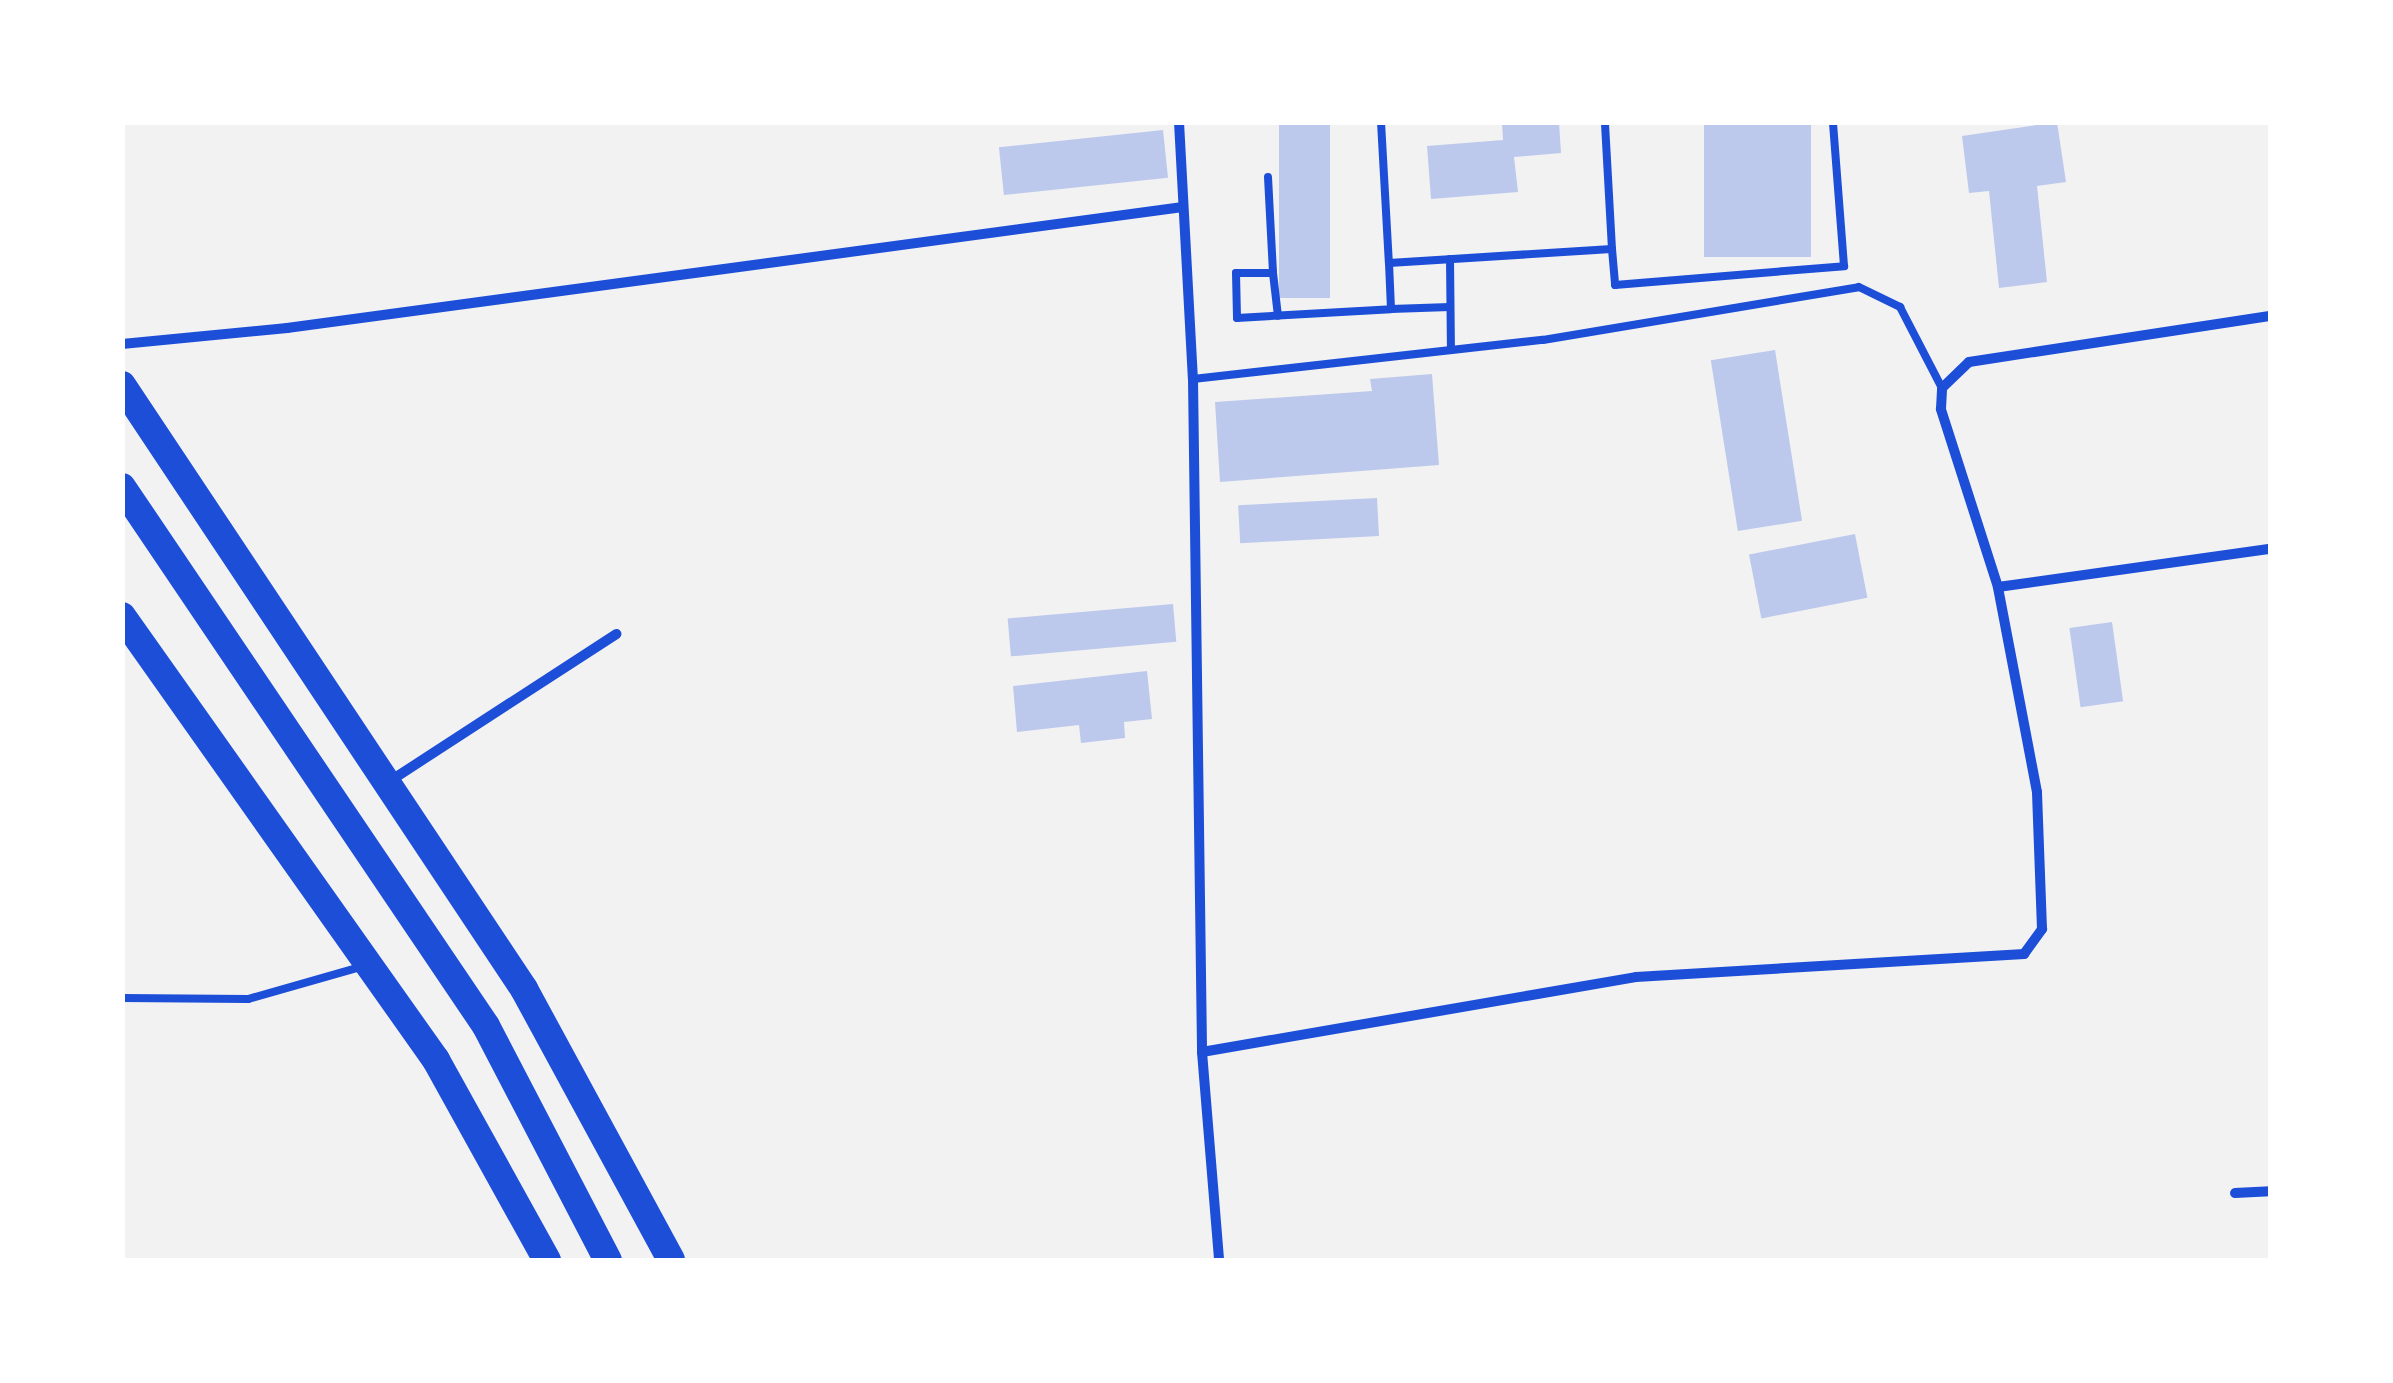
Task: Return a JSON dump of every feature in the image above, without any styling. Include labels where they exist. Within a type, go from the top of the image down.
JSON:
[{"type":"highway","points":[[122,385],[524,989],[671,1260]]},
{"type":"highway","points":[[122,487],[486,1026],[608,1260]]},
{"type":"highway","points":[[122,616],[436,1060],[548,1260]]},
{"type":"street","points":[[1180,122],[1193,378],[1202,1052],[1220,1260]]},
{"type":"street","points":[[122,344],[287,328],[1183,208]]},
{"type":"street","points":[[1202,1052],[1636,976],[2024,954],[2042,929],[2044,888],[2034,774],[1998,587],[1940,409],[1942,388],[1969,362],[2270,316]]},
{"type":"street","points":[[1998,587],[2270,549]]},
{"type":"street","points":[[389,782],[616,634]]},
{"type":"street","points":[[2235,1193],[2270,1191]]},
{"type":"lane","points":[[1381,122],[1391,309]]},
{"type":"lane","points":[[1605,122],[1615,285],[1844,266],[1833,122]]},
{"type":"lane","points":[[1268,177],[1278,316]]},
{"type":"lane","points":[[1389,262],[1612,249]]},
{"type":"lane","points":[[1450,259],[1451,350]]},
{"type":"lane","points":[[1273,273],[1236,273],[1237,318],[1450,307]]},
{"type":"lane","points":[[1193,378],[1451,350],[1858,287],[1900,307],[1942,388]]},
{"type":"lane","points":[[122,998],[248,1000],[368,964]]},
{"type":"building","points":[[1279,122],[1330,122],[1330,298],[1279,298]]},
{"type":"building","points":[[1502,122],[1559,122],[1561,153],[1514,157],[1518,192],[1431,199],[1427,146],[1503,140]]},
{"type":"building","points":[[1704,122],[1811,122],[1811,257],[1704,257]]},
{"type":"building","points":[[2057,122],[2066,182],[2037,186],[2047,282],[1999,288],[1989,191],[1969,193],[1962,136]]},
{"type":"building","points":[[1163,130],[1168,178],[1004,195],[999,147]]},
{"type":"building","points":[[1775,350],[1802,521],[1738,531],[1711,360]]},
{"type":"building","points":[[1432,374],[1439,465],[1220,482],[1215,402],[1372,391],[1370,379]]},
{"type":"building","points":[[1377,498],[1379,536],[1240,543],[1238,505]]},
{"type":"building","points":[[1855,534],[1867,598],[1761,618],[1749,555]]},
{"type":"building","points":[[1173,604],[1176,642],[1011,656],[1008,618]]},
{"type":"building","points":[[2112,622],[2123,701],[2081,707],[2069,628]]},
{"type":"building","points":[[1147,671],[1152,719],[1124,722],[1125,738],[1081,743],[1079,725],[1017,732],[1013,686]]}]
